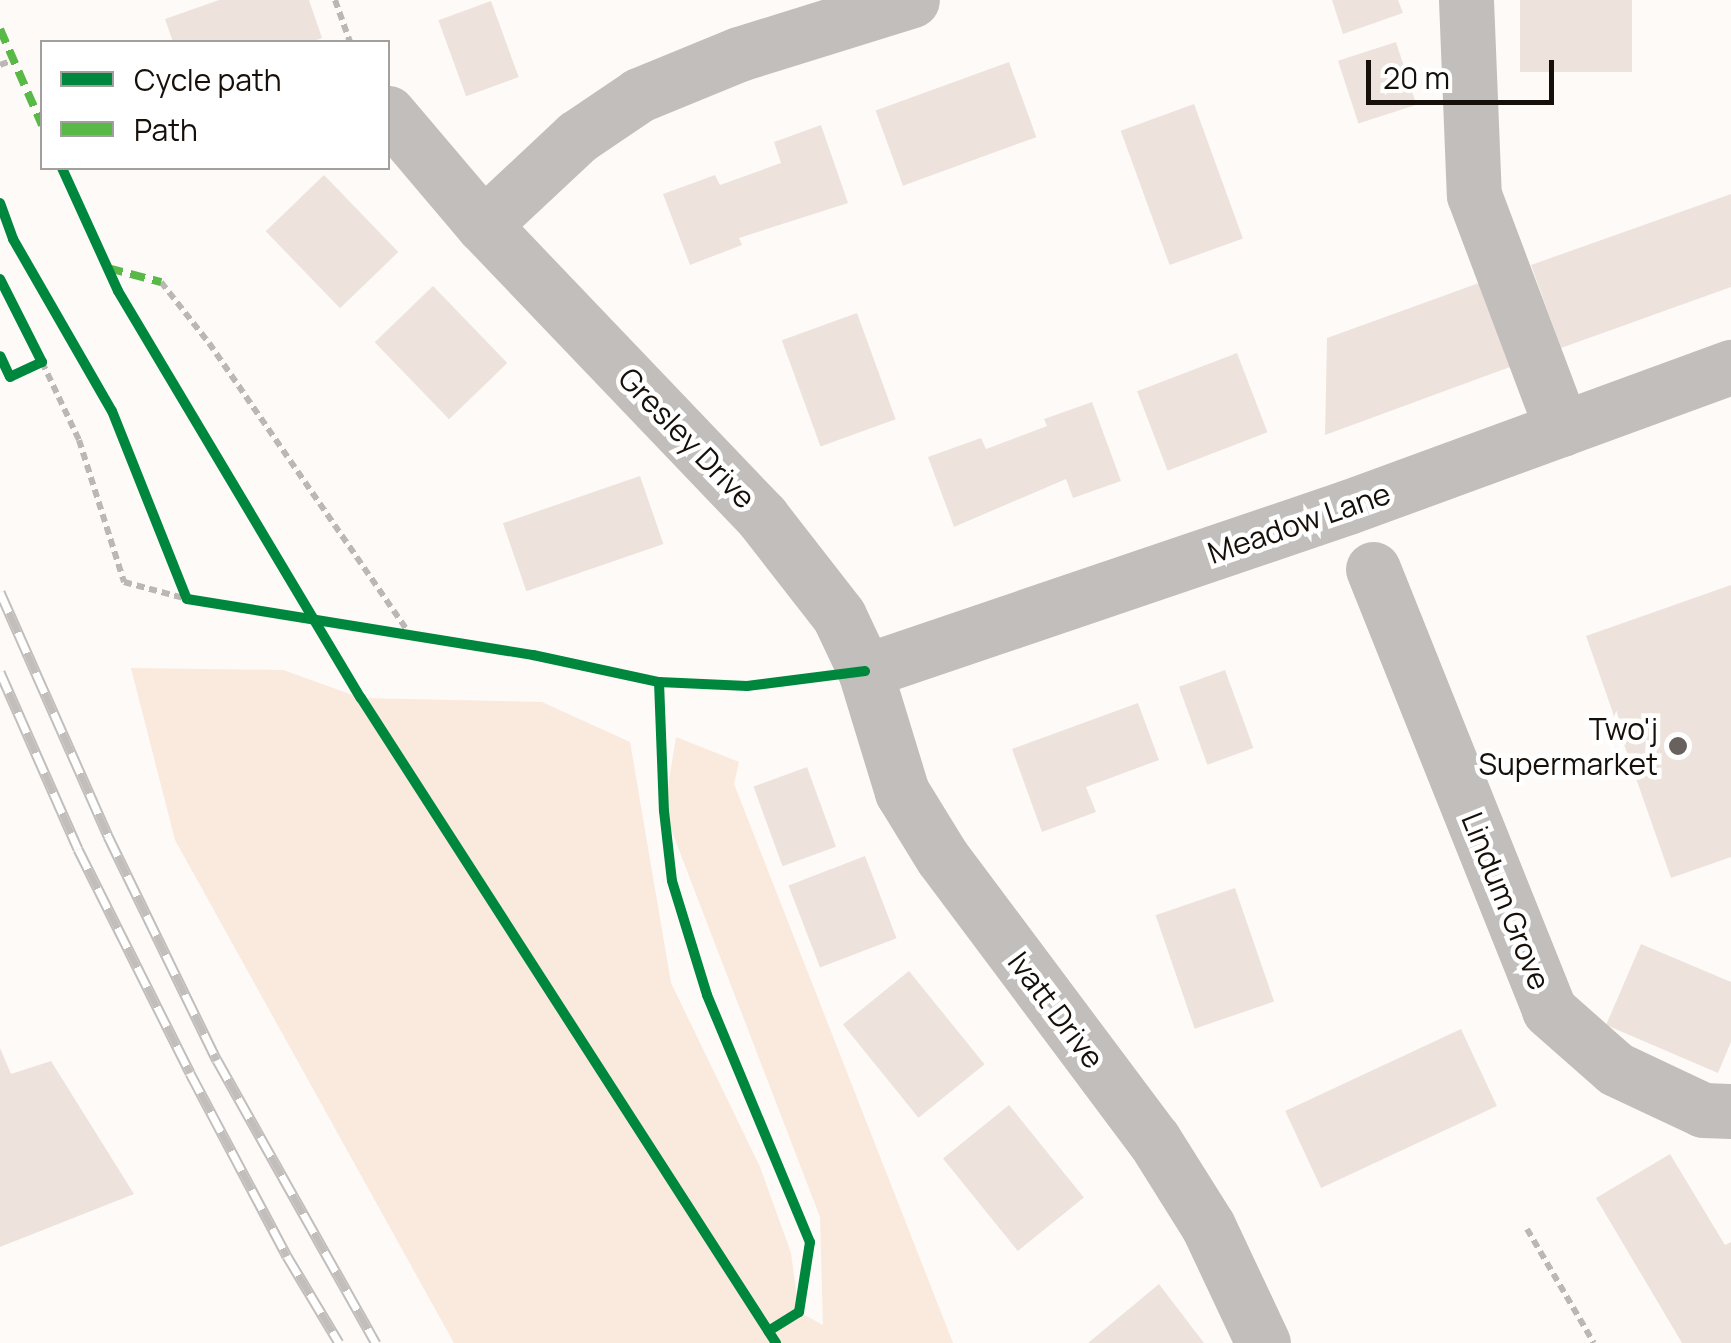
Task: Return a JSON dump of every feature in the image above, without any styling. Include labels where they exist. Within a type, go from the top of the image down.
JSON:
[{"type":"street","points":[[483,225],[577,137],[640,95],[739,54],[912,0]]},
{"type":"street","points":[[1466,0],[1474,194],[1562,429]]},
{"type":"street","name":"Gresley Drive","points":[[390,115],[483,225],[762,516],[839,616],[865,671]]},
{"type":"street","name":"Meadow Lane","points":[[865,671],[1731,367]]},
{"type":"street","name":"Lindum Grove","points":[[1373,568],[1549,1010],[1616,1070],[1702,1110],[1731,1111]]},
{"type":"street","name":"Ivatt Drive","points":[[865,671],[902,792],[942,857],[1154,1140],[1208,1226],[1263,1343]]},
{"type":"path","points":[[336,0],[349,40]]},
{"type":"path","points":[[0,64],[13,60]]},
{"type":"path","points":[[161,282],[208,343],[412,637]]},
{"type":"path","points":[[42,362],[79,440],[124,582],[186,599]]},
{"type":"path","points":[[1527,1229],[1594,1343]]},
{"type":"shaded area","points":[[131,668],[283,670],[361,698],[542,702],[630,742],[671,983],[760,1167],[791,1253],[799,1312],[823,1325],[820,1217],[664,811],[676,737],[739,762],[734,784],[953,1343],[454,1343],[175,840]]},
{"type":"building","points":[[219,0],[309,0],[322,38],[172,40],[165,19]]},
{"type":"building","points":[[1332,0],[1398,0],[1403,13],[1343,34]]},
{"type":"building","points":[[1520,0],[1632,0],[1632,72],[1520,72]]},
{"type":"building","points":[[491,1],[519,77],[466,96],[438,20]]},
{"type":"building","points":[[1396,42],[1416,105],[1358,124],[1338,61]]},
{"type":"building","points":[[1009,62],[1036,137],[903,186],[876,111]]},
{"type":"building","points":[[1194,104],[1243,238],[1170,265],[1121,131]]},
{"type":"building","points":[[821,125],[848,203],[739,238],[742,245],[690,265],[663,194],[715,175],[720,185],[781,163],[774,142]]},
{"type":"building","points":[[324,175],[398,252],[340,308],[266,231]]},
{"type":"building","points":[[1731,194],[1731,287],[1561,348],[1531,265]]},
{"type":"building","points":[[1490,279],[1521,363],[1325,435],[1327,338]]},
{"type":"building","points":[[433,286],[507,363],[449,419],[375,342]]},
{"type":"building","points":[[857,313],[896,419],[820,447],[782,340]]},
{"type":"building","points":[[1237,353],[1267,432],[1168,471],[1137,391]]},
{"type":"building","points":[[1092,402],[1121,481],[1073,498],[1066,479],[954,527],[928,457],[981,438],[986,449],[1047,426],[1044,419]]},
{"type":"building","points":[[640,476],[663,544],[526,591],[503,523]]},
{"type":"building","name":"Two'j Supermarket","points":[[1731,585],[1731,857],[1671,878],[1586,636]]},
{"type":"building","points":[[1225,670],[1253,748],[1207,765],[1179,687]]},
{"type":"building","points":[[1138,703],[1159,760],[1086,787],[1096,812],[1042,832],[1012,749]]},
{"type":"building","points":[[807,767],[836,847],[783,866],[753,786]]},
{"type":"building","points":[[865,856],[897,938],[820,968],[788,885]]},
{"type":"building","points":[[1235,888],[1274,1001],[1195,1029],[1156,915]]},
{"type":"building","points":[[1641,944],[1731,982],[1731,1042],[1718,1073],[1606,1025]]},
{"type":"building","points":[[909,971],[985,1064],[918,1118],[843,1024]]},
{"type":"building","points":[[1461,1029],[1497,1106],[1321,1188],[1285,1111]]},
{"type":"building","points":[[0,1048],[11,1074],[51,1061],[134,1194],[0,1247]]},
{"type":"building","points":[[1009,1105],[1084,1197],[1018,1251],[943,1158]]},
{"type":"building","points":[[1670,1154],[1725,1245],[1731,1242],[1731,1343],[1682,1343],[1596,1198]]},
{"type":"building","points":[[1159,1284],[1204,1343],[1088,1343]]},
{"type":"railway","points":[[0,592],[108,836],[217,1060],[376,1343]]},
{"type":"railway","points":[[0,672],[78,849],[190,1073],[287,1256],[339,1343]]},
{"type":"marked path","points":[[0,29],[40,120]]},
{"type":"marked path","points":[[108,268],[161,282]]},
{"type":"cycle path","points":[[63,170],[118,291],[361,698],[776,1343]]},
{"type":"cycle path","points":[[0,203],[13,239],[112,411],[187,599],[533,655],[659,682],[747,686],[865,671]]},
{"type":"cycle path","points":[[0,279],[42,362],[10,377],[0,356]]},
{"type":"cycle path","points":[[659,682],[664,811],[672,881],[707,995],[810,1242],[799,1312],[768,1331]]},
{"type":"place","name":"Two'j Supermarket","points":[[1678,746]]}]
